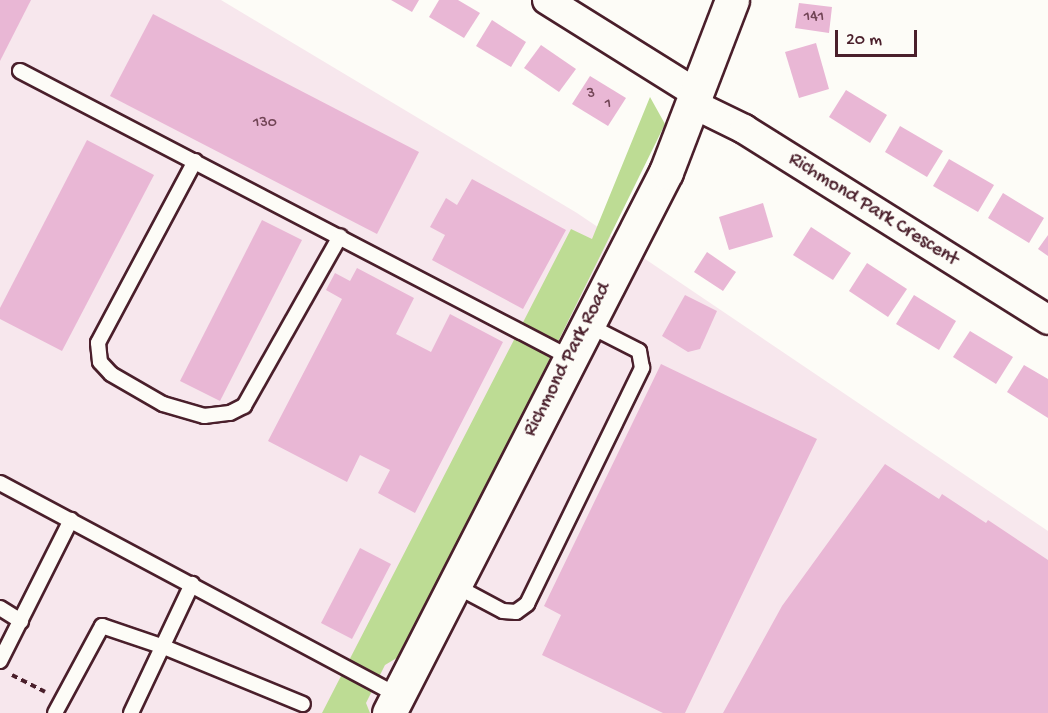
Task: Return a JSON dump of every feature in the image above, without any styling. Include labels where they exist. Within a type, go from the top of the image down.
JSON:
[{"type":"street","name":"Richmond Park Crescent","points":[[547,0],[697,100],[1048,320]]},
{"type":"street","name":"Richmond Park Road","points":[[393,704],[569,357],[666,172],[697,100],[732,0]]},
{"type":"lane","points":[[20,71],[569,357]]},
{"type":"lane","points":[[195,161],[98,343],[100,362],[111,374],[163,404],[204,416],[230,413],[244,406],[340,236]]},
{"type":"lane","points":[[454,585],[503,611],[516,612],[527,604],[642,368],[639,351],[586,324]]},
{"type":"lane","points":[[0,483],[192,584],[393,704]]},
{"type":"lane","points":[[0,661],[71,520]]},
{"type":"lane","points":[[131,713],[192,584]]},
{"type":"lane","points":[[0,608],[21,621]]},
{"type":"lane","points":[[55,713],[102,626],[164,646],[303,704]]},
{"type":"shaded area","points":[[0,0],[221,0],[577,213],[1048,531],[1048,713],[0,713]]},
{"type":"green space","points":[[650,97],[665,124],[405,653],[385,665],[366,703],[370,713],[322,713],[571,229],[592,239]]},
{"type":"building","points":[[0,0],[31,0],[0,61]]},
{"type":"building","points":[[391,0],[419,0],[412,12]]},
{"type":"building","points":[[439,0],[458,0],[480,13],[464,38],[429,17]]},
{"type":"building","points":[[799,3],[832,7],[829,33],[795,28]]},
{"type":"building","points":[[153,14],[419,152],[377,234],[110,96]]},
{"type":"building","points":[[492,20],[526,42],[511,67],[476,46]]},
{"type":"building","points":[[816,43],[829,89],[799,98],[785,52]]},
{"type":"building","points":[[541,45],[576,69],[559,92],[524,68]]},
{"type":"building","points":[[590,76],[626,98],[608,126],[572,104]]},
{"type":"building","points":[[846,90],[887,115],[870,143],[829,117]]},
{"type":"building","points":[[900,126],[943,151],[927,177],[885,152]]},
{"type":"building","points":[[87,140],[154,175],[62,351],[0,319],[0,308]]},
{"type":"building","points":[[949,159],[994,185],[978,212],[933,186]]},
{"type":"building","points":[[472,179],[566,230],[523,309],[432,260],[445,235],[430,227],[446,198],[457,205]]},
{"type":"building","points":[[1003,193],[1044,218],[1029,243],[988,218]]},
{"type":"building","points":[[763,203],[773,237],[729,250],[719,217]]},
{"type":"building","points":[[262,220],[302,240],[220,401],[180,381]]},
{"type":"building","points":[[811,227],[851,253],[833,280],[793,255]]},
{"type":"building","points":[[1048,235],[1048,256],[1038,249]]},
{"type":"building","points":[[707,252],[736,272],[723,291],[694,272]]},
{"type":"building","points":[[867,263],[907,289],[888,317],[849,291]]},
{"type":"building","points":[[357,268],[414,298],[396,334],[431,352],[450,314],[503,342],[415,513],[378,493],[390,470],[360,455],[347,482],[268,441],[342,299],[326,290],[335,273],[350,281]]},
{"type":"building","points":[[685,295],[717,311],[700,349],[688,352],[662,336]]},
{"type":"building","points":[[914,295],[956,321],[939,350],[896,324]]},
{"type":"building","points":[[970,331],[1013,357],[996,384],[953,357]]},
{"type":"building","points":[[661,364],[817,439],[685,713],[663,713],[542,655],[561,615],[544,606]]},
{"type":"building","points":[[1024,365],[1048,379],[1048,418],[1007,392]]},
{"type":"building","points":[[885,464],[939,499],[942,494],[986,523],[988,520],[1048,560],[1048,713],[723,713],[782,606]]},
{"type":"building","points":[[360,548],[391,564],[352,639],[321,623]]}]
